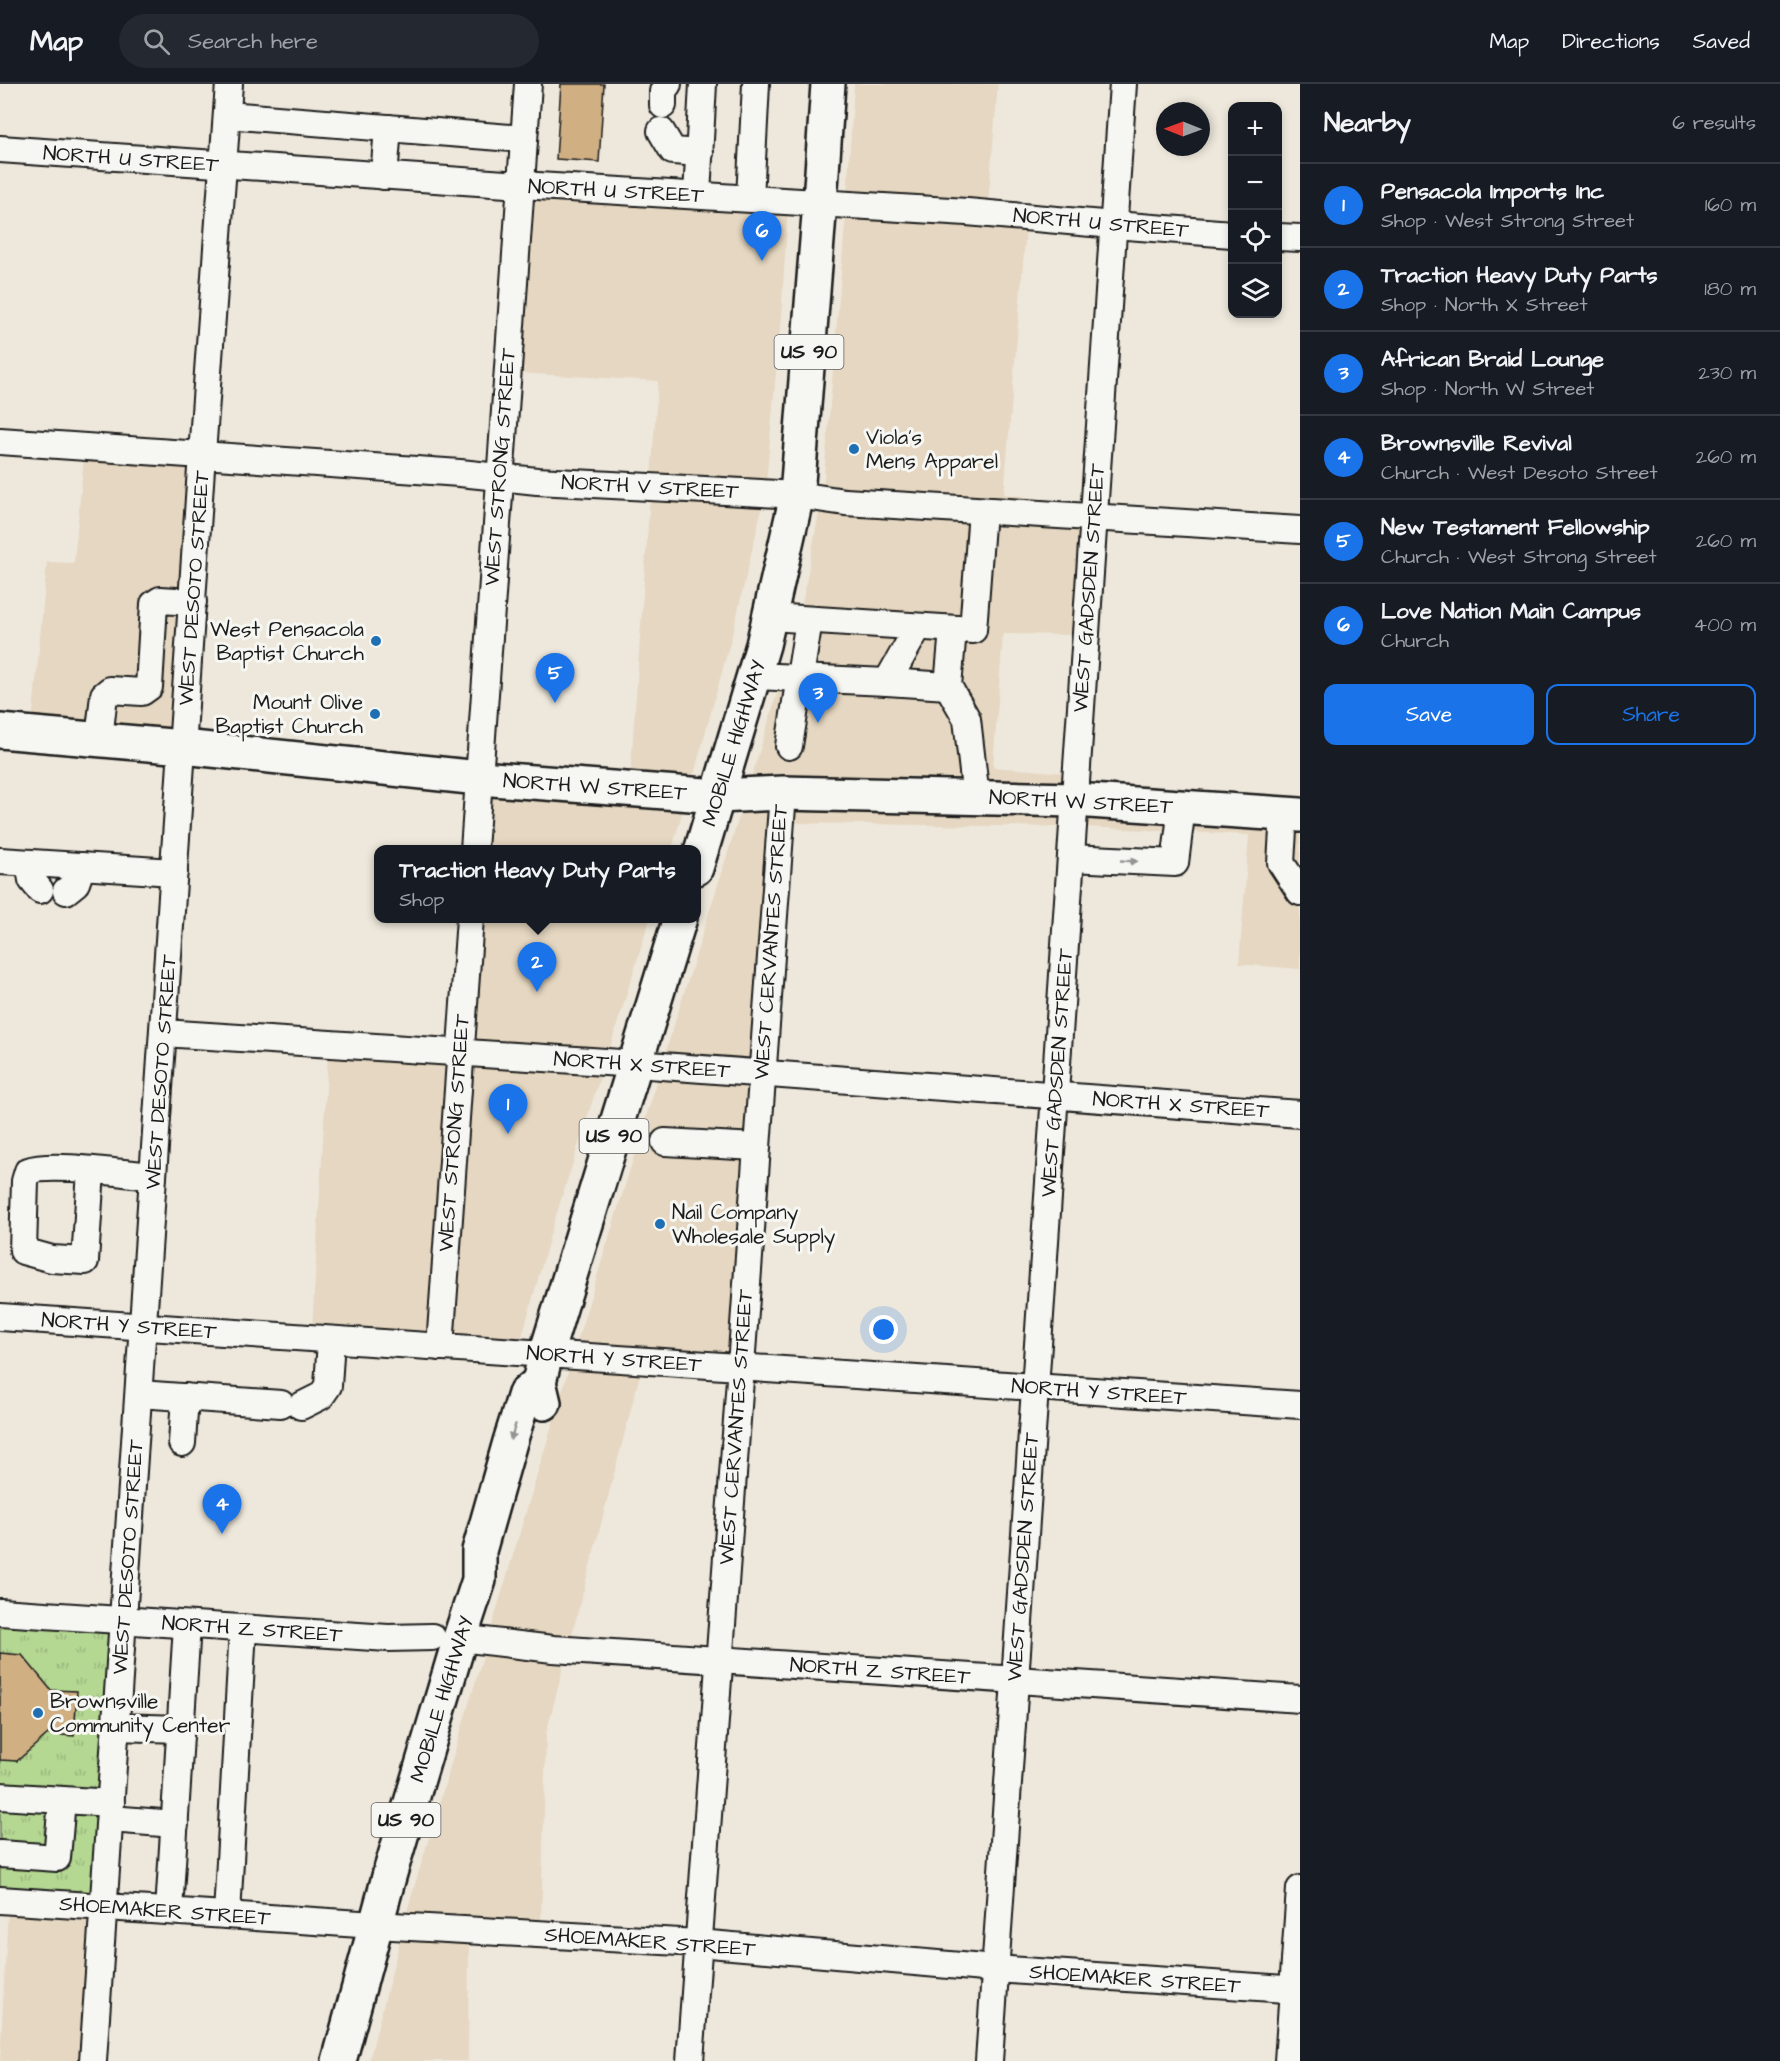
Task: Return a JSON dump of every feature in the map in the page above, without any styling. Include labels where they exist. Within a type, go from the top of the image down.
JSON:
[{"type":"main road","name":"US 90","points":[[770,617],[797,495],[828,84]]},
{"type":"main road","name":"MOBILE HIGHWAY","points":[[701,852],[770,617]]},
{"type":"main road","name":"NORTH W STREET","points":[[0,730],[479,778],[718,796],[783,793],[1074,800],[1292,814]]},
{"type":"main road","name":"MOBILE HIGHWAY","points":[[339,2061],[446,1637],[479,1580],[479,1551],[510,1442],[525,1394],[543,1368],[678,923]]},
{"type":"street","name":"WEST DESOTO STREET","points":[[93,2061],[202,454],[230,84]]},
{"type":"street","name":"WEST STRONG STREET","points":[[474,845],[528,84]]},
{"type":"street","points":[[697,195],[703,84]]},
{"type":"street","points":[[750,198],[756,84]]},
{"type":"street","name":"WEST GADSDEN STREET","points":[[989,2061],[1123,84]]},
{"type":"street","points":[[227,115],[524,139]]},
{"type":"street","points":[[384,176],[388,128]]},
{"type":"street","points":[[661,131],[674,152],[699,153]]},
{"type":"street","name":"NORTH U STREET","points":[[0,149],[521,185],[967,212],[1228,234]]},
{"type":"street","points":[[1282,237],[1300,238]]},
{"type":"street","name":"NORTH V STREET","points":[[0,441],[499,477],[797,495],[845,502],[1300,530]]},
{"type":"street","points":[[770,617],[973,630],[982,510]]},
{"type":"street","points":[[99,739],[104,695],[110,690],[142,692],[149,687],[154,604],[160,600],[193,602]]},
{"type":"street","points":[[789,746],[809,620]]},
{"type":"street","points":[[887,682],[918,627]]},
{"type":"street","points":[[953,630],[948,686],[967,719],[976,798]]},
{"type":"street","points":[[754,676],[948,686]]},
{"type":"street","name":"WEST CERVANTES STREET","points":[[690,2061],[783,793]]},
{"type":"street","points":[[1071,858],[1175,863],[1182,807]]},
{"type":"street","points":[[1292,814],[1281,863],[1300,892]]},
{"type":"street","points":[[0,861],[174,873]]},
{"type":"street","points":[[29,863],[32,880],[40,890]]},
{"type":"street","points":[[66,891],[76,883],[82,866]]},
{"type":"street","name":"WEST STRONG STREET","points":[[440,1347],[470,923]]},
{"type":"street","name":"NORTH X STREET","points":[[164,1033],[636,1064],[1300,1114]]},
{"type":"street","points":[[665,1142],[756,1147]]},
{"type":"street","points":[[91,1171],[153,1176]]},
{"type":"street","name":"NORTH Y STREET","points":[[0,1317],[440,1347],[543,1368],[741,1368],[1300,1405]]},
{"type":"street","points":[[139,1394],[291,1405],[321,1396],[328,1386],[331,1340]]},
{"type":"street","points":[[182,1443],[185,1397]]},
{"type":"street","name":"NORTH Z STREET","points":[[0,1612],[388,1638],[446,1637],[553,1649],[1300,1699]]},
{"type":"street","points":[[170,1911],[187,1625]]},
{"type":"street","points":[[227,1915],[243,1628]]},
{"type":"street","points":[[116,1727],[181,1729]]},
{"type":"street","points":[[0,1796],[62,1800],[175,1824]]},
{"type":"street","points":[[0,1854],[57,1858],[62,1800]]},
{"type":"street","points":[[1288,2061],[1296,1990],[1300,1889]]},
{"type":"street","name":"SHOEMAKER STREET","points":[[0,1900],[375,1925],[698,1943],[995,1969],[1296,1990]]},
{"type":"shaded area","points":[[854,84],[998,84],[988,205],[847,195]]},
{"type":"shaded area","points":[[531,195],[788,209],[766,484],[651,478],[658,381],[517,373]]},
{"type":"shaded area","points":[[846,213],[1026,228],[1004,494],[1084,505],[823,490]]},
{"type":"shaded area","points":[[84,456],[191,463],[173,737],[32,724],[47,562],[74,563]]},
{"type":"shaded area","points":[[650,496],[763,503],[734,628],[691,785],[630,780]]},
{"type":"shaded area","points":[[820,507],[1083,525],[1076,635],[1003,634],[993,767],[1066,773],[1065,791],[749,785],[798,626]]},
{"type":"shaded area","points":[[489,787],[685,803],[673,845],[485,845]]},
{"type":"shaded area","points":[[772,802],[751,1064],[664,1057],[743,804]]},
{"type":"shaded area","points":[[793,802],[1063,809],[1062,827],[795,823],[774,1066]]},
{"type":"shaded area","points":[[1084,810],[1300,824],[1300,969],[1239,964],[1249,835],[1083,827]]},
{"type":"shaded area","points":[[480,923],[649,923],[608,1054],[472,1046]]},
{"type":"shaded area","points":[[328,1054],[449,1062],[430,1338],[312,1329]]},
{"type":"shaded area","points":[[470,1064],[602,1071],[553,1225],[520,1344],[451,1339]]},
{"type":"shaded area","points":[[659,1075],[750,1082],[731,1359],[575,1348]]},
{"type":"shaded area","points":[[570,1365],[641,1371],[570,1642],[490,1632]]},
{"type":"shaded area","points":[[485,1650],[565,1660],[546,1734],[541,1925],[405,1918]]},
{"type":"shaded area","points":[[8,1910],[93,1915],[83,2061],[0,2061]]},
{"type":"shaded area","points":[[401,1936],[469,1939],[468,2061],[369,2061]]},
{"type":"green space","points":[[0,1621],[112,1629],[94,1897],[0,1891]]},
{"type":"building","points":[[561,84],[604,84],[599,162],[556,159]]},
{"type":"building","name":"Brownsville Community Center","points":[[0,1653],[22,1655],[51,1690],[77,1691],[74,1736],[48,1734],[17,1761],[0,1760]]},
{"type":"place","name":"Love Nation Main Campus","points":[[762,261]]},
{"type":"place","name":"Viola's Mens Apparel","points":[[854,449]]},
{"type":"place","name":"West Pensacola Baptist Church","points":[[376,641]]},
{"type":"place","name":"New Testament Fellowship","points":[[555,703]]},
{"type":"place","name":"Mount Olive Baptist Church","points":[[375,714]]},
{"type":"place","name":"African Braid Lounge","points":[[818,723]]},
{"type":"place","name":"Traction Heavy Duty Parts","points":[[537,992]]},
{"type":"place","name":"Pensacola Imports Inc","points":[[508,1134]]},
{"type":"place","name":"Nail Company Wholesale Supply","points":[[660,1224]]},
{"type":"place","name":"Brownsville Revival","points":[[222,1534]]},
{"type":"place","name":"Brownsville Community Center","points":[[38,1713]]}]
